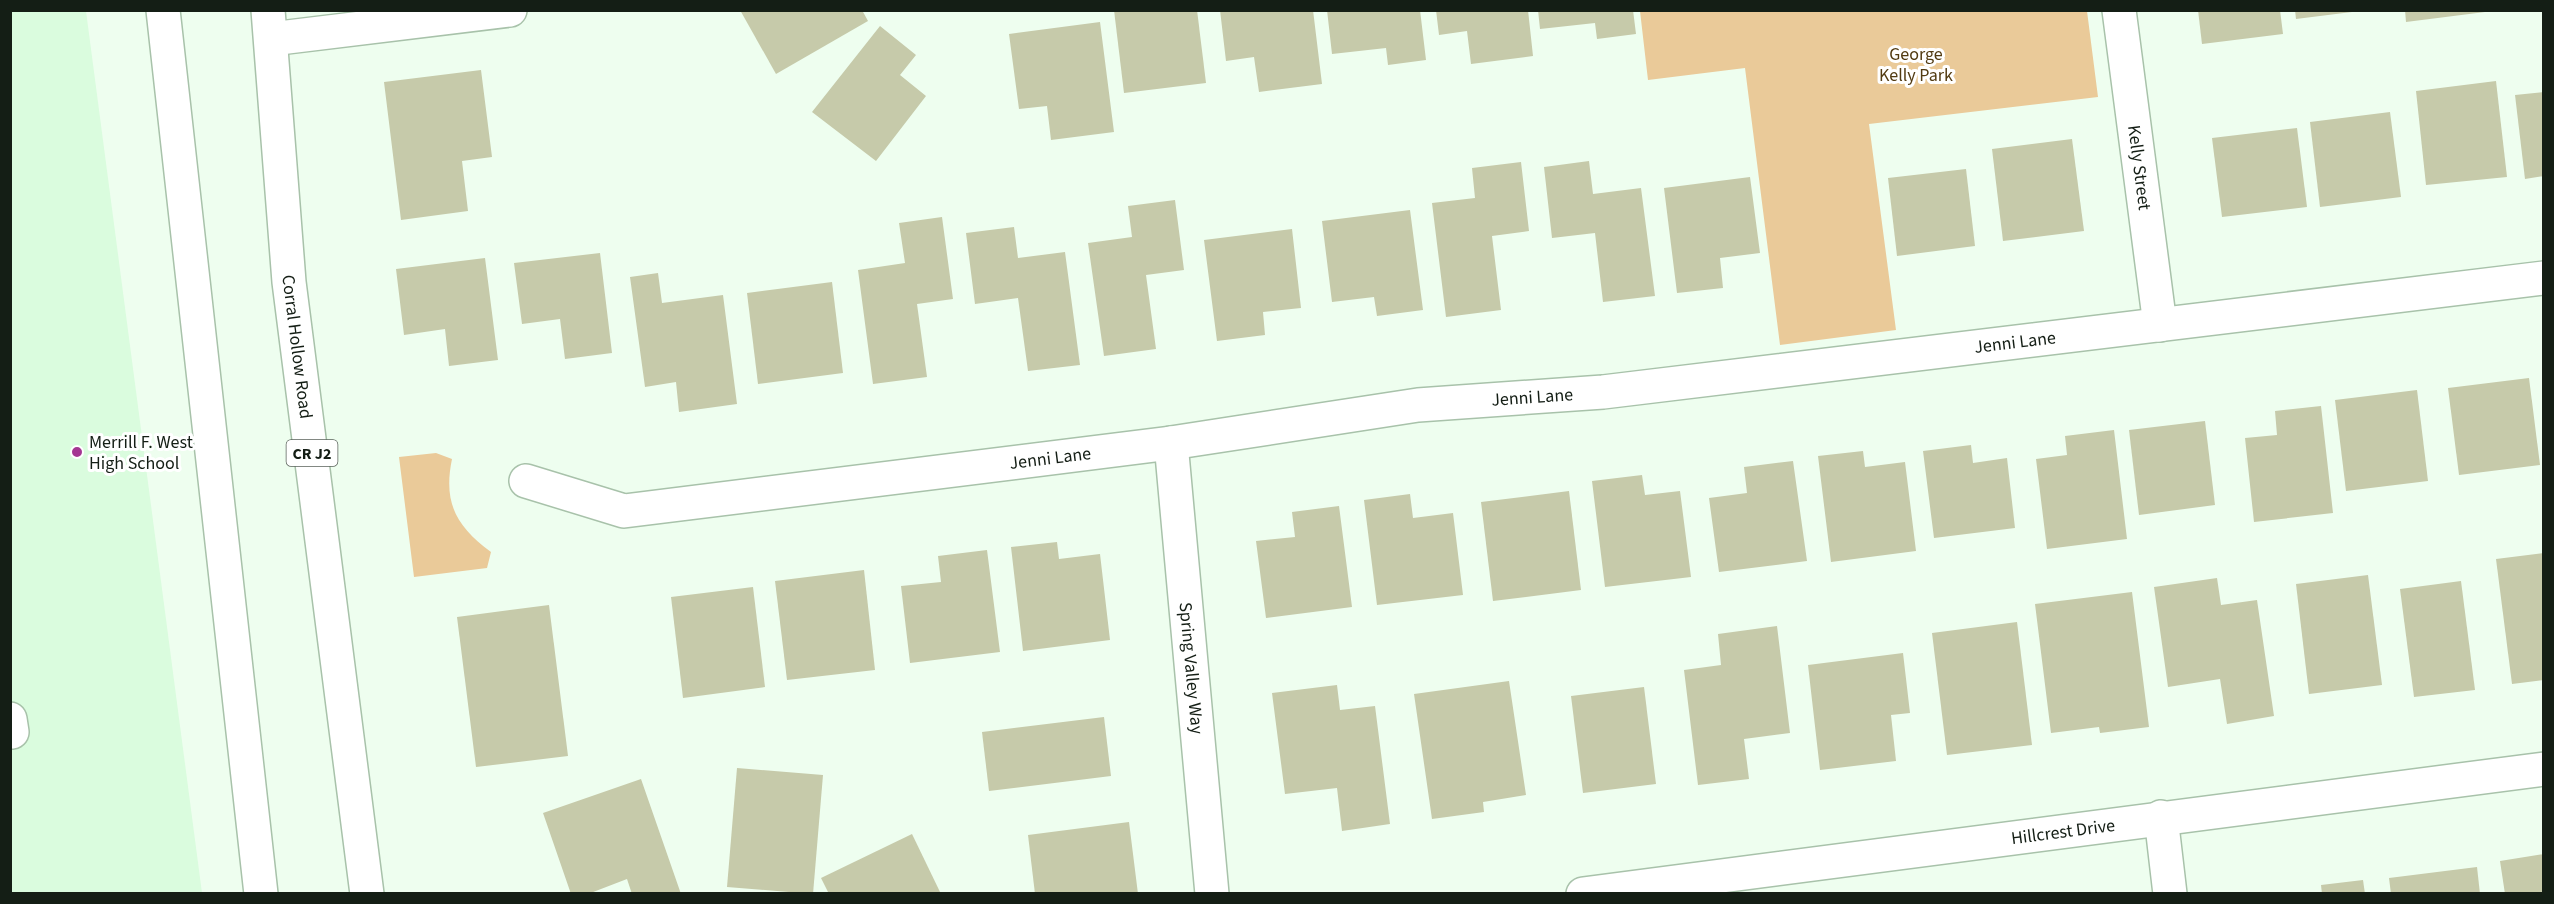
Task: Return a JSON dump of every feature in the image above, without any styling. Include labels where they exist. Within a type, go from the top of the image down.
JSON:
[{"type":"street","points":[[163,10],[261,894]]},
{"type":"street","points":[[270,25],[510,10]]},
{"type":"street","name":"Kelly Street","points":[[2119,10],[2160,325]]},
{"type":"street","name":"Corral Hollow Road","points":[[270,25],[290,282],[367,894]]},
{"type":"street","name":"Jenni Lane","points":[[526,481],[624,510],[1171,443],[1418,405],[1604,392],[2544,278]]},
{"type":"street","name":"Spring Valley Way","points":[[1171,443],[1212,894]]},
{"type":"street","name":"Hillcrest Drive","points":[[1583,894],[1688,887],[2161,818],[2544,769]]},
{"type":"street","points":[[2161,818],[2170,894]]},
{"type":"shaded area","name":"Merrill F. West High School","points":[[10,11],[86,11],[202,893],[11,893]]},
{"type":"green space","name":"George Kelly Park","points":[[1640,11],[2087,11],[2098,97],[1869,124],[1896,330],[1780,345],[1745,68],[1648,80]]},
{"type":"green space","points":[[436,453],[452,459],[449,488],[451,501],[461,523],[491,552],[487,568],[414,577],[399,457]]},
{"type":"building","points":[[740,10],[862,10],[868,21],[776,74]]},
{"type":"building","points":[[1114,10],[1197,10],[1206,83],[1124,93]]},
{"type":"building","points":[[1220,10],[1313,10],[1322,84],[1259,92],[1254,57],[1226,61]]},
{"type":"building","points":[[1327,10],[1420,10],[1426,60],[1388,65],[1386,48],[1332,54]]},
{"type":"building","points":[[1436,10],[1528,10],[1533,56],[1471,64],[1467,31],[1439,35]]},
{"type":"building","points":[[1538,10],[1633,10],[1636,34],[1597,39],[1595,23],[1540,29]]},
{"type":"building","points":[[2198,10],[2280,10],[2283,34],[2202,44]]},
{"type":"building","points":[[2295,10],[2352,10],[2352,12],[2296,19]]},
{"type":"building","points":[[2405,10],[2485,10],[2485,12],[2406,22]]},
{"type":"building","points":[[1100,22],[1114,132],[1051,140],[1047,106],[1019,109],[1009,34]]},
{"type":"building","points":[[880,26],[916,55],[900,75],[926,96],[876,161],[812,112]]},
{"type":"building","points":[[481,70],[492,157],[462,161],[468,211],[401,220],[384,82]]},
{"type":"building","points":[[2496,81],[2507,177],[2426,185],[2416,91]]},
{"type":"building","points":[[2544,92],[2544,176],[2525,179],[2515,95]]},
{"type":"building","points":[[2390,112],[2401,197],[2320,207],[2310,122]]},
{"type":"building","points":[[2297,128],[2307,207],[2222,217],[2212,138]]},
{"type":"building","points":[[2072,139],[2084,231],[2003,241],[1992,149]]},
{"type":"building","points":[[1589,161],[1593,194],[1641,188],[1655,296],[1603,302],[1595,233],[1552,238],[1544,167]]},
{"type":"building","points":[[1521,162],[1529,231],[1492,236],[1501,310],[1446,317],[1432,203],[1475,198],[1472,168]]},
{"type":"building","points":[[1966,169],[1975,246],[1897,256],[1888,178]]},
{"type":"building","points":[[1750,177],[1760,253],[1720,258],[1723,288],[1677,293],[1664,188]]},
{"type":"building","points":[[1175,200],[1184,270],[1146,275],[1156,349],[1104,356],[1088,243],[1132,237],[1128,206]]},
{"type":"building","points":[[1410,210],[1423,310],[1377,316],[1374,297],[1332,302],[1322,221]]},
{"type":"building","points":[[942,217],[953,299],[917,304],[927,377],[873,384],[858,270],[905,263],[899,223]]},
{"type":"building","points":[[1014,227],[1018,258],[1065,252],[1080,365],[1028,371],[1018,298],[975,304],[966,233]]},
{"type":"building","points":[[1292,229],[1301,308],[1263,312],[1265,335],[1217,341],[1204,240]]},
{"type":"building","points":[[600,253],[612,353],[565,359],[560,319],[522,324],[514,263]]},
{"type":"building","points":[[485,258],[498,360],[449,366],[445,329],[404,335],[396,269]]},
{"type":"building","points":[[658,273],[662,303],[723,295],[737,404],[679,412],[676,382],[645,387],[630,277]]},
{"type":"building","points":[[832,282],[843,373],[758,384],[747,293]]},
{"type":"building","points":[[2529,378],[2540,465],[2459,475],[2448,388]]},
{"type":"building","points":[[2417,390],[2428,481],[2346,491],[2335,400]]},
{"type":"building","points":[[2321,406],[2333,513],[2254,522],[2245,438],[2277,435],[2275,411]]},
{"type":"building","points":[[2205,421],[2215,505],[2139,515],[2129,430]]},
{"type":"building","points":[[2114,430],[2127,539],[2047,549],[2036,459],[2067,455],[2065,436]]},
{"type":"building","points":[[1971,445],[1973,463],[2007,458],[2015,528],[1934,538],[1923,451]]},
{"type":"building","points":[[1863,451],[1865,467],[1905,462],[1916,551],[1831,562],[1818,456]]},
{"type":"building","points":[[1793,461],[1807,561],[1719,572],[1709,498],[1747,493],[1744,467]]},
{"type":"building","points":[[1642,475],[1645,495],[1680,491],[1691,577],[1605,587],[1592,481]]},
{"type":"building","points":[[1569,491],[1581,590],[1493,601],[1481,502]]},
{"type":"building","points":[[1410,494],[1413,518],[1453,513],[1463,595],[1377,605],[1364,500]]},
{"type":"building","points":[[1339,506],[1352,607],[1266,618],[1256,541],[1295,537],[1292,512]]},
{"type":"building","points":[[1057,542],[1059,559],[1100,554],[1110,640],[1023,651],[1011,547]]},
{"type":"building","points":[[987,550],[1000,652],[910,663],[901,586],[941,582],[938,556]]},
{"type":"building","points":[[2544,553],[2544,680],[2512,684],[2496,559]]},
{"type":"building","points":[[864,570],[875,670],[787,680],[775,581]]},
{"type":"building","points":[[2368,575],[2382,685],[2309,694],[2296,584]]},
{"type":"building","points":[[2217,578],[2221,605],[2257,600],[2274,716],[2227,724],[2220,679],[2168,687],[2154,587]]},
{"type":"building","points":[[2461,581],[2475,690],[2414,697],[2400,589]]},
{"type":"building","points":[[753,587],[765,687],[683,698],[671,597]]},
{"type":"building","points":[[2132,592],[2149,727],[2100,733],[2099,727],[2051,733],[2035,604]]},
{"type":"building","points":[[549,605],[568,756],[476,767],[457,617]]},
{"type":"building","points":[[2017,622],[2032,745],[1947,755],[1932,633]]},
{"type":"building","points":[[1777,626],[1790,733],[1744,739],[1749,779],[1698,785],[1684,670],[1721,665],[1718,634]]},
{"type":"building","points":[[1903,653],[1910,713],[1891,715],[1896,761],[1820,770],[1808,665]]},
{"type":"building","points":[[1509,681],[1526,795],[1483,802],[1484,812],[1432,819],[1414,694]]},
{"type":"building","points":[[1337,685],[1340,710],[1375,706],[1390,824],[1342,831],[1337,788],[1285,794],[1272,693]]},
{"type":"building","points":[[1644,687],[1656,784],[1583,793],[1571,696]]},
{"type":"building","points":[[1104,717],[1111,776],[989,791],[982,732]]},
{"type":"building","points":[[737,768],[823,775],[813,894],[727,887]]},
{"type":"building","points":[[641,779],[681,894],[632,894],[627,879],[588,894],[571,894],[543,813]]},
{"type":"building","points":[[1129,822],[1138,894],[1035,894],[1028,835]]},
{"type":"building","points":[[912,834],[941,894],[829,894],[821,878]]},
{"type":"building","points":[[2544,854],[2544,894],[2505,894],[2500,861]]},
{"type":"building","points":[[2477,867],[2480,894],[2391,894],[2389,878]]},
{"type":"building","points":[[2363,880],[2365,894],[2322,894],[2321,885]]},
{"type":"place","name":"Merrill F. West High School","points":[[77,452]]}]
